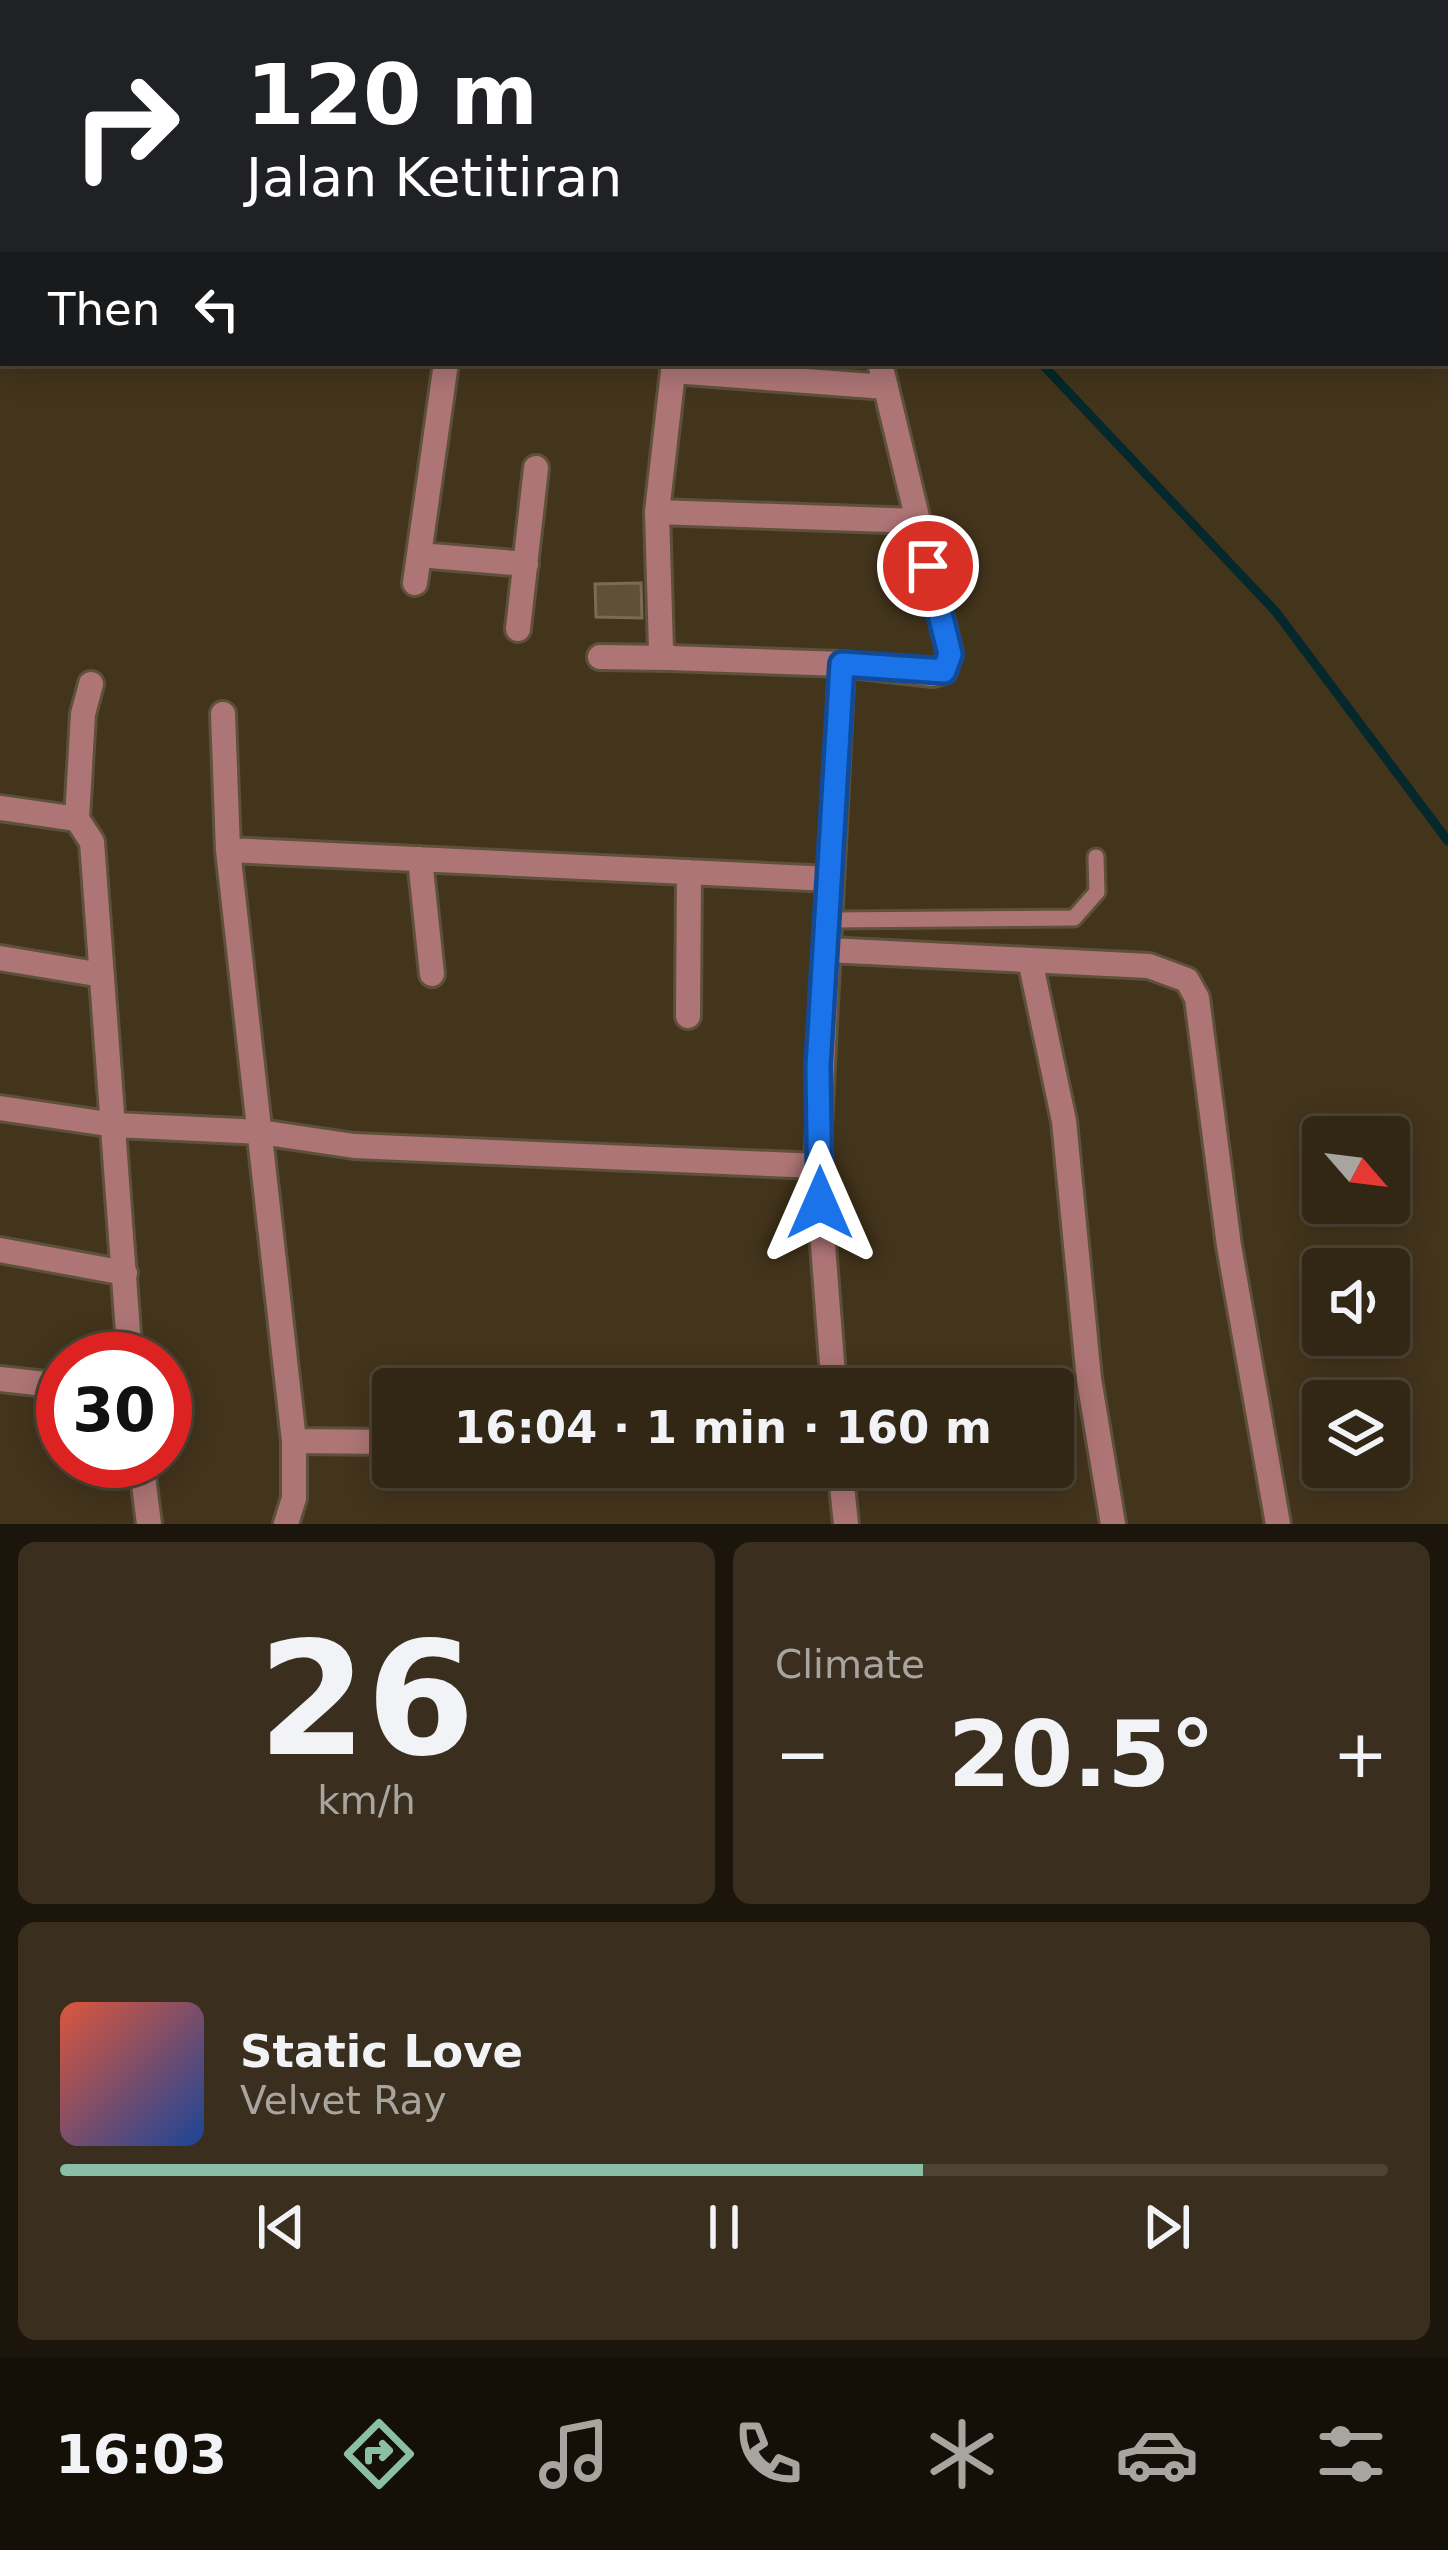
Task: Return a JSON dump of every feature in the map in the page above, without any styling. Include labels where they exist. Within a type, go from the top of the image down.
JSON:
[{"type":"street","points":[[415,583],[446,366]]},
{"type":"street","points":[[600,657],[944,671],[950,654],[883,375],[674,367],[657,512],[658,642],[669,658]]},
{"type":"street","points":[[518,629],[536,468]]},
{"type":"street","points":[[657,512],[918,521]]},
{"type":"street","points":[[419,555],[526,564]]},
{"type":"street","points":[[832,1368],[818,1166],[842,664]]},
{"type":"street","points":[[91,684],[83,714],[76,819],[92,842],[128,1332]]},
{"type":"street","points":[[223,714],[228,850],[294,1441],[289,1523]]},
{"type":"street","points":[[0,808],[76,819]]},
{"type":"street","points":[[228,850],[831,879]]},
{"type":"street","points":[[420,859],[432,974]]},
{"type":"street","points":[[688,872],[688,1016]]},
{"type":"street","points":[[828,950],[1149,966],[1187,980],[1197,998],[1228,1246],[1278,1524]]},
{"type":"street","points":[[0,958],[103,975]]},
{"type":"street","points":[[1030,960],[1064,1120],[1089,1379],[1113,1524]]},
{"type":"street","points":[[0,1108],[115,1125],[260,1132],[355,1146],[818,1166]]},
{"type":"street","points":[[0,1250],[125,1273]]},
{"type":"street","points":[[0,1379],[36,1383]]},
{"type":"street","points":[[294,1441],[372,1442]]},
{"type":"street","points":[[144,1488],[149,1524]]},
{"type":"street","points":[[842,1488],[846,1524]]},
{"type":"lane","points":[[829,920],[1074,918],[1097,892],[1096,857]]},
{"type":"building","points":[[641,583],[642,618],[596,617],[595,584]]},
{"type":"waterway","points":[[1044,366],[1276,612],[1448,841]]},
{"type":"route","points":[[820,1203],[818,1067],[842,664],[933,674],[944,671],[950,654],[928,566]]}]
